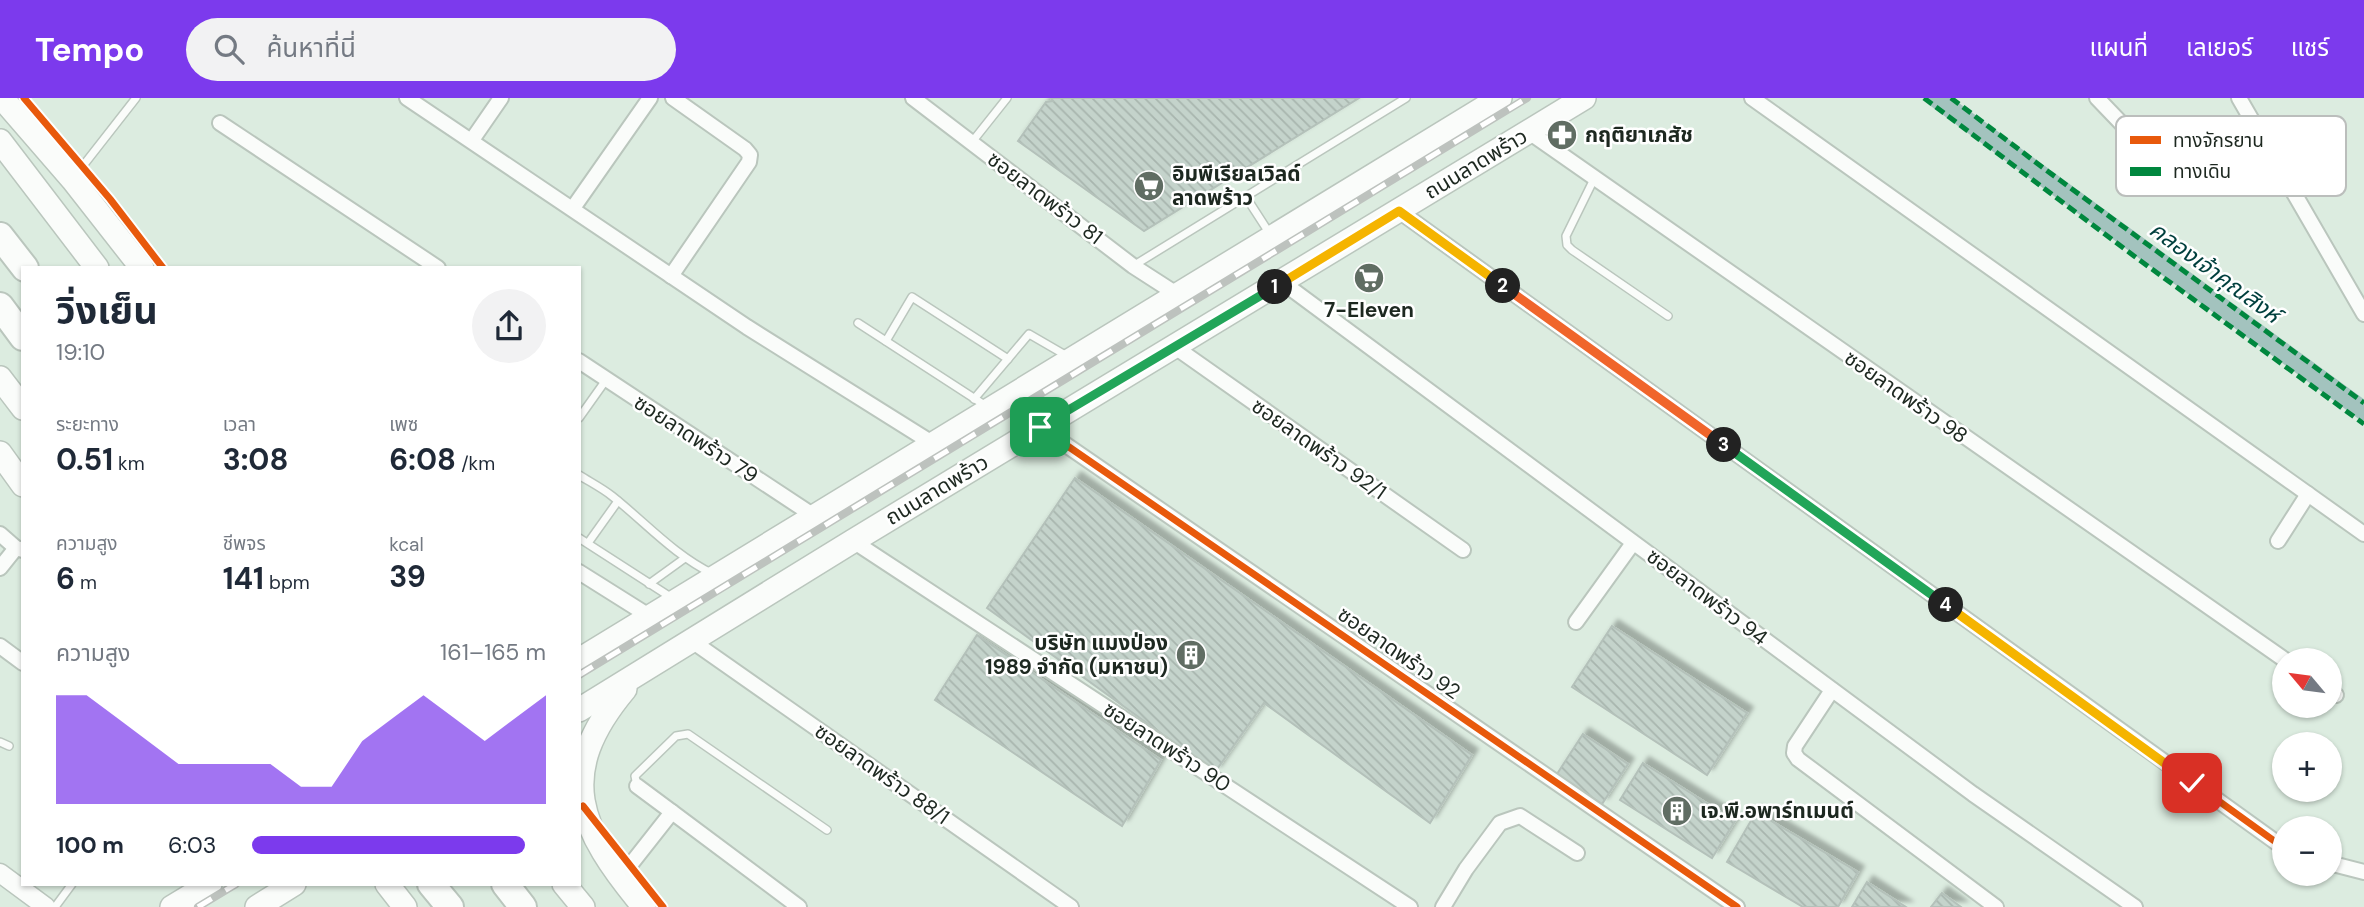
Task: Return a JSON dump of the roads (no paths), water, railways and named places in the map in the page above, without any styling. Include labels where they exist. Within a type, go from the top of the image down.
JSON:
[{"type":"highway","points":[[0,236],[22,266]]},
{"type":"highway","points":[[0,306],[21,334]]},
{"type":"highway","points":[[433,886],[450,907]]},
{"type":"highway","points":[[507,886],[523,907]]},
{"type":"main road","points":[[2,98],[73,180],[140,266]]},
{"type":"main road","name":"ถนนลาดพร้าว","points":[[581,659],[932,443],[982,403],[1072,359],[1500,98]]},
{"type":"main road","name":"ถนนลาดพร้าว","points":[[581,709],[1584,98]]},
{"type":"main road","points":[[0,141],[95,266]]},
{"type":"main road","points":[[0,378],[21,405]]},
{"type":"main road","points":[[0,453],[21,482]]},
{"type":"main road","points":[[581,648],[622,633]]},
{"type":"main road","points":[[636,676],[600,722],[590,741],[582,764],[582,790],[588,823],[594,838],[620,878],[644,907]]},
{"type":"main road","points":[[166,907],[190,886]]},
{"type":"main road","points":[[172,907],[207,886]]},
{"type":"main road","points":[[257,907],[291,886]]},
{"type":"main road","points":[[389,886],[405,907]]},
{"type":"main road","points":[[566,886],[583,907]]},
{"type":"street","points":[[407,98],[747,327],[932,443]]},
{"type":"street","points":[[472,141],[501,98]]},
{"type":"street","points":[[573,208],[650,98]]},
{"type":"street","points":[[671,276],[749,162],[750,155],[673,98]]},
{"type":"street","name":"ซอยลาดพร้าว 81","points":[[914,98],[1133,266],[1178,295]]},
{"type":"street","points":[[1752,98],[2364,534]]},
{"type":"street","points":[[2097,98],[2116,118]]},
{"type":"street","points":[[2239,98],[2249,116]]},
{"type":"street","points":[[220,123],[435,266]]},
{"type":"street","name":"ซอยลาดพร้าว 98","points":[[1529,132],[2272,651]]},
{"type":"street","points":[[2296,196],[2364,314]]},
{"type":"street","points":[[1399,211],[2272,839]]},
{"type":"street","name":"ซอยลาดพร้าว 94","points":[[1282,282],[1973,794],[2135,907]]},
{"type":"street","name":"ซอยลาดพร้าว 92/1","points":[[1175,347],[1463,550]]},
{"type":"street","name":"ซอยลาดพร้าว 79","points":[[581,362],[814,516]]},
{"type":"street","name":"ซอยลาดพร้าว 92","points":[[1040,427],[1737,907]]},
{"type":"street","points":[[2278,541],[2308,494]]},
{"type":"street","points":[[0,534],[20,549],[0,568]]},
{"type":"street","name":"ซอยลาดพร้าว 90","points":[[853,541],[1410,907]]},
{"type":"street","points":[[1576,622],[1633,543]]},
{"type":"street","points":[[581,573],[649,616]]},
{"type":"street","name":"ซอยลาดพร้าว 88/1","points":[[692,641],[1071,907]]},
{"type":"street","points":[[0,646],[21,662]]},
{"type":"street","points":[[1832,690],[1796,746],[1794,753],[1798,759],[1996,907]]},
{"type":"street","points":[[636,786],[799,907]]},
{"type":"street","points":[[620,878],[672,812]]},
{"type":"street","points":[[1443,907],[1466,869],[1500,824],[1510,819],[1520,816],[1577,853]]},
{"type":"street","points":[[2342,866],[2364,872]]},
{"type":"street","points":[[0,873],[46,907]]},
{"type":"lane","points":[[73,180],[136,98]]},
{"type":"lane","points":[[972,142],[1007,98]]},
{"type":"lane","points":[[1133,266],[1406,98]]},
{"type":"lane","points":[[1594,179],[1566,236],[1567,245],[1668,316]]},
{"type":"lane","points":[[1246,197],[1272,237]]},
{"type":"lane","points":[[886,341],[912,297],[1008,359]]},
{"type":"lane","points":[[858,323],[982,403],[1008,359],[1029,334],[1072,359]]},
{"type":"lane","points":[[581,415],[606,379]]},
{"type":"lane","points":[[581,476],[618,501],[685,558],[716,575]]},
{"type":"lane","points":[[588,543],[618,501]]},
{"type":"lane","points":[[581,539],[676,600]]},
{"type":"lane","points":[[649,584],[685,558]]},
{"type":"lane","points":[[636,786],[635,776],[676,736],[688,734],[827,830]]},
{"type":"lane","points":[[0,742],[9,746]]},
{"type":"lane","points":[[55,907],[71,886]]},
{"type":"waterway","name":"คลองเจ้าคุณสิงห์","points":[[1936,98],[2364,411]]},
{"type":"railway","points":[[581,674],[1527,98]]},
{"type":"railway","points":[[198,907],[233,886]]},
{"type":"place","name":"กฤติยาเภสัช","points":[[1562,135]]},
{"type":"place","name":"อิมพีเรียลเวิลด์ ลาดพร้าว","points":[[1149,186]]},
{"type":"place","name":"7-Eleven","points":[[1369,278]]},
{"type":"place","name":"บริษัท แมงป่อง 1989 จำกัด (มหาชน)","points":[[1191,655]]},
{"type":"place","name":"เจ.พี.อพาร์ทเมนต์","points":[[1677,811]]}]
